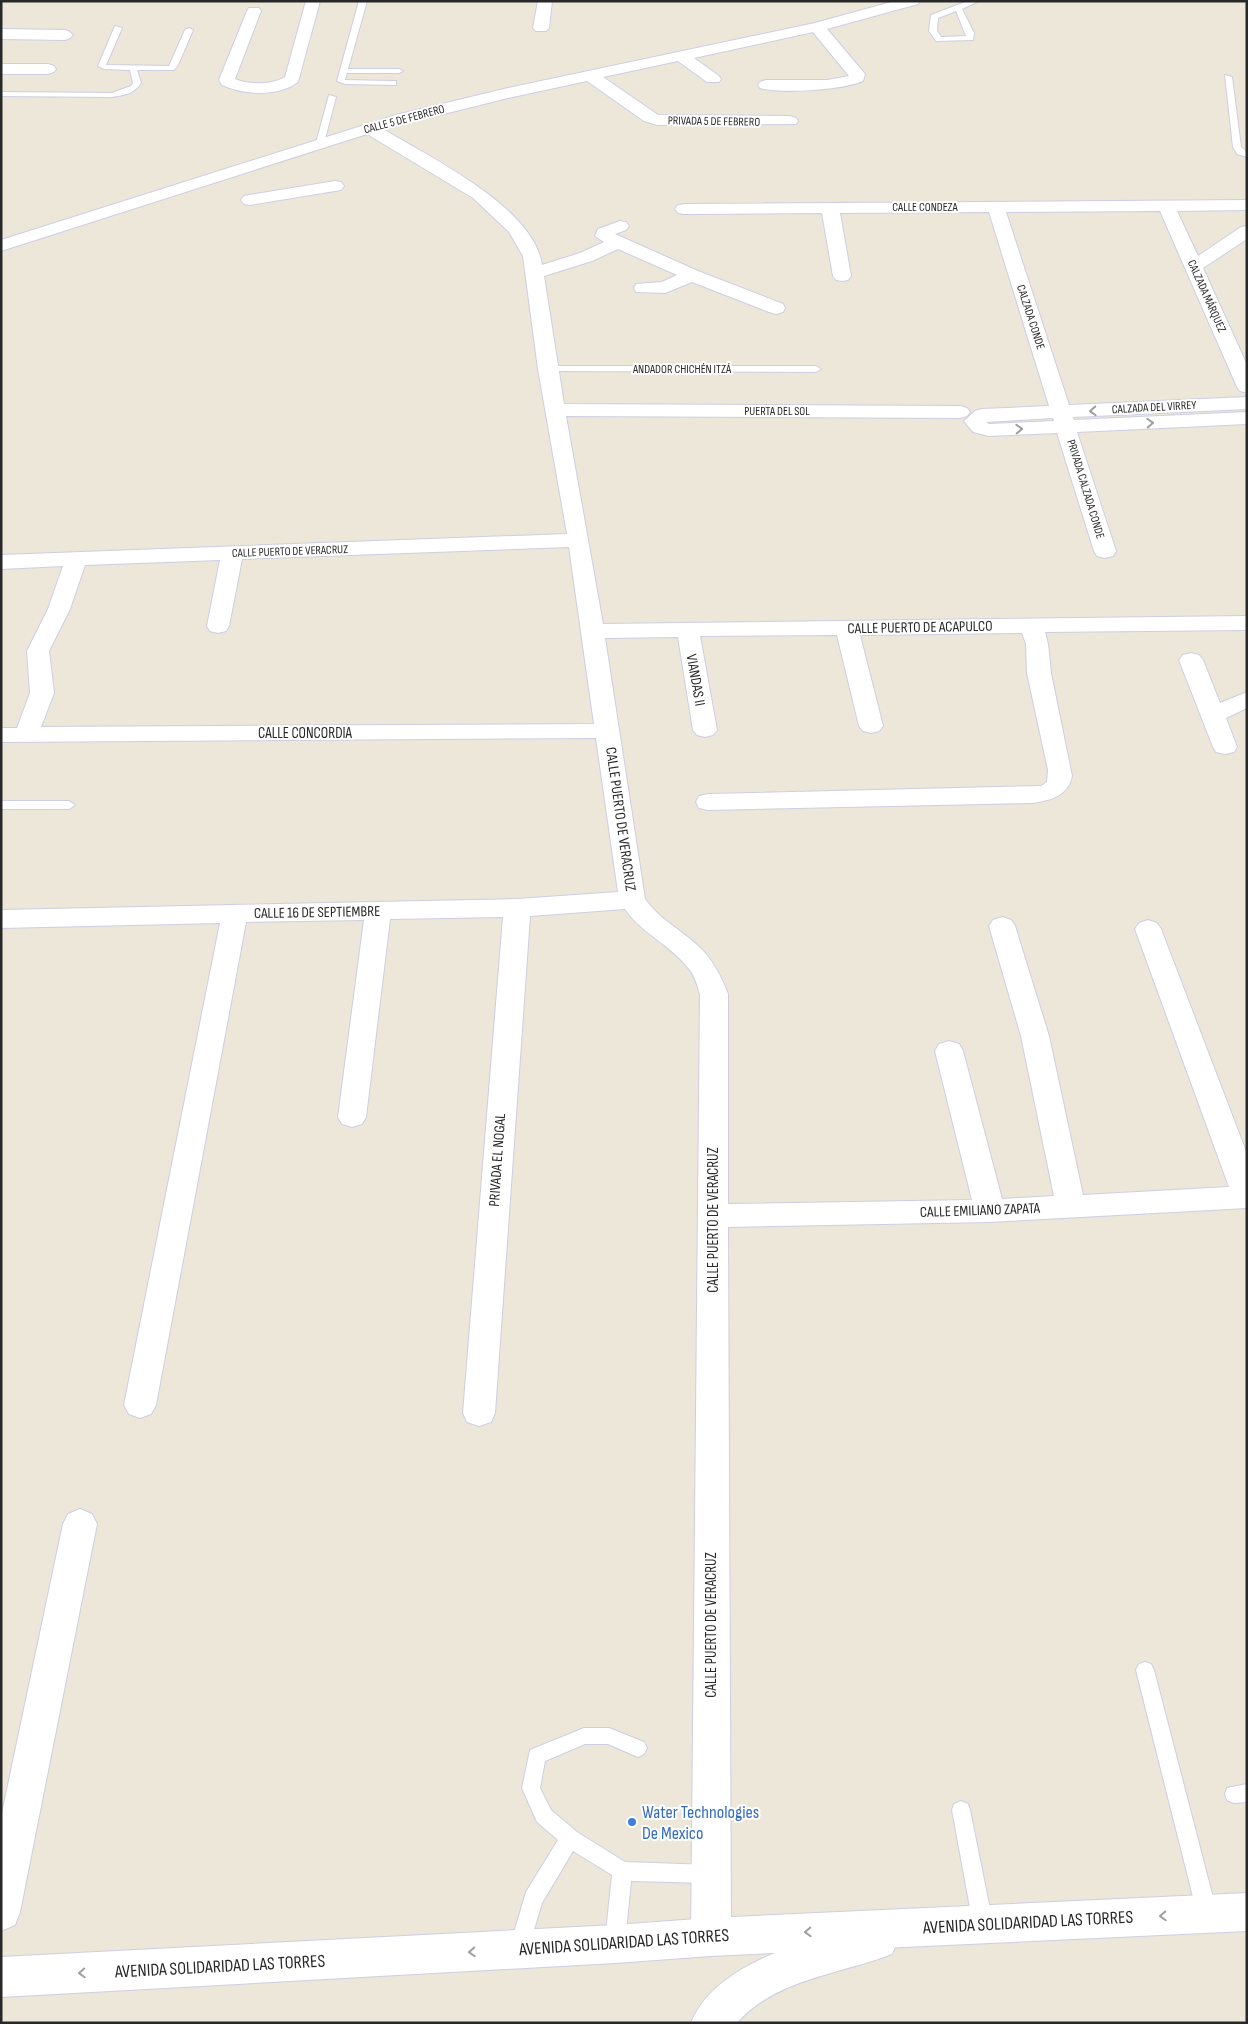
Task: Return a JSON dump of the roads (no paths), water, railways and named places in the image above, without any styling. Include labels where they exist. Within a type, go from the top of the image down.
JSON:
[{"type":"street","points":[[254,11],[227,80],[239,86],[284,85],[292,79],[312,1]]},
{"type":"street","points":[[541,28],[544,1]]},
{"type":"street","name":"CALLE 5 DE FEBRERO","points":[[1,246],[320,142],[435,110],[817,27],[913,1]]},
{"type":"street","points":[[766,84],[838,84],[857,78],[857,74],[817,27]]},
{"type":"street","points":[[1,34],[65,35]]},
{"type":"street","points":[[682,57],[713,79]]},
{"type":"street","points":[[1,68],[48,69]]},
{"type":"street","name":"PRIVADA 5 DE FEBRERO","points":[[592,76],[650,118],[658,120],[790,121]]},
{"type":"street","name":"CALLE PUERTO DE VERACRUZ","points":[[369,128],[479,194],[523,238],[532,256],[548,369],[580,540],[632,900],[646,920],[687,950],[699,962],[710,981],[714,994],[710,1937]]},
{"type":"street","points":[[257,164],[309,190]]},
{"type":"street","points":[[250,200],[335,186]]},
{"type":"street","name":"CALZADA MÁRQUEZ","points":[[1166,205],[1247,388]]},
{"type":"street","name":"CALLE CONDEZA","points":[[684,209],[1247,205]]},
{"type":"street","name":"CALZADA CONDE","points":[[996,207],[1064,420]]},
{"type":"street","points":[[830,208],[842,276]]},
{"type":"street","points":[[1194,266],[1247,231]]},
{"type":"street","points":[[535,273],[586,257],[620,234],[692,275],[776,308]]},
{"type":"street","points":[[643,288],[665,287],[692,275]]},
{"type":"street","name":"CALZADA DEL VIRREY","points":[[1064,420],[1247,403]]},
{"type":"street","name":"PUERTA DEL SOL","points":[[556,410],[960,412]]},
{"type":"street","points":[[559,431],[583,423],[594,410]]},
{"type":"street","name":"CALZADA DEL VIRREY","points":[[1064,420],[1247,418]]},
{"type":"street","name":"PRIVADA CALZADA CONDE","points":[[1064,420],[1105,552]]},
{"type":"street","name":"CALLE PUERTO DE VERACRUZ","points":[[1,562],[580,540]]},
{"type":"street","points":[[218,626],[232,553]]},
{"type":"street","points":[[26,734],[42,693],[38,651],[59,609],[76,559]]},
{"type":"street","name":"CALLE PUERTO DE ACAPULCO","points":[[593,631],[1247,623]]},
{"type":"street","points":[[708,802],[1033,796],[1054,790],[1059,784],[1060,770],[1039,673],[1018,645],[1022,626]]},
{"type":"street","points":[[847,628],[871,726]]},
{"type":"street","name":"VIANDAS II","points":[[688,630],[705,730]]},
{"type":"street","points":[[1191,660],[1225,748]]},
{"type":"street","points":[[1212,716],[1247,700]]},
{"type":"street","name":"CALLE CONCORDIA","points":[[1,735],[608,731]]},
{"type":"street","name":"CALLE 16 DE SEPTIEMBRE","points":[[1,919],[517,908],[632,900]]},
{"type":"street","name":"PRIVADA EL NOGAL","points":[[479,1413],[517,908]]},
{"type":"street","points":[[352,1117],[378,911]]},
{"type":"street","points":[[140,1405],[236,913]]},
{"type":"street","points":[[1002,926],[1035,1036],[1071,1206]]},
{"type":"street","points":[[1148,929],[1247,1195]]},
{"type":"street","points":[[949,1052],[990,1211]]},
{"type":"street","name":"CALLE EMILIANO ZAPATA","points":[[712,1216],[990,1211],[1247,1195]]},
{"type":"street","points":[[1,1912],[80,1524]]},
{"type":"street","name":"AVENIDA SOLIDARIDAD LAS TORRES","points":[[1,1978],[615,1944],[710,1937],[1247,1912]]},
{"type":"street","points":[[711,2023],[720,2010],[740,1994],[782,1970],[839,1951],[926,1926]]},
{"type":"lane","points":[[363,1],[341,80],[345,82],[394,82]]},
{"type":"lane","points":[[959,9],[970,33],[970,38],[939,39],[933,31],[934,17],[942,12],[959,9],[975,1]]},
{"type":"lane","points":[[118,28],[102,66],[110,68],[173,67],[189,30]]},
{"type":"lane","points":[[1,94],[92,96],[120,94],[134,88],[137,83],[133,68]]},
{"type":"lane","points":[[343,71],[399,72]]},
{"type":"lane","points":[[1228,77],[1237,147],[1240,152],[1247,155]]},
{"type":"lane","points":[[320,142],[332,97]]},
{"type":"lane","name":"ANDADOR CHICHÉN ITZÁ","points":[[548,369],[816,369]]},
{"type":"lane","points":[[1,805],[69,805]]},
{"type":"lane","points":[[1145,1670],[1207,1913]]},
{"type":"lane","points":[[638,1748],[609,1736],[584,1736],[537,1756],[530,1788],[544,1816],[570,1838],[622,1871],[711,1874]]},
{"type":"lane","points":[[961,1810],[983,1924]]},
{"type":"lane","points":[[519,1949],[533,1899],[570,1838]]},
{"type":"lane","points":[[615,1944],[622,1871]]},
{"type":"place","name":"Water Technologies De Mexico","points":[[632,1822]]}]
